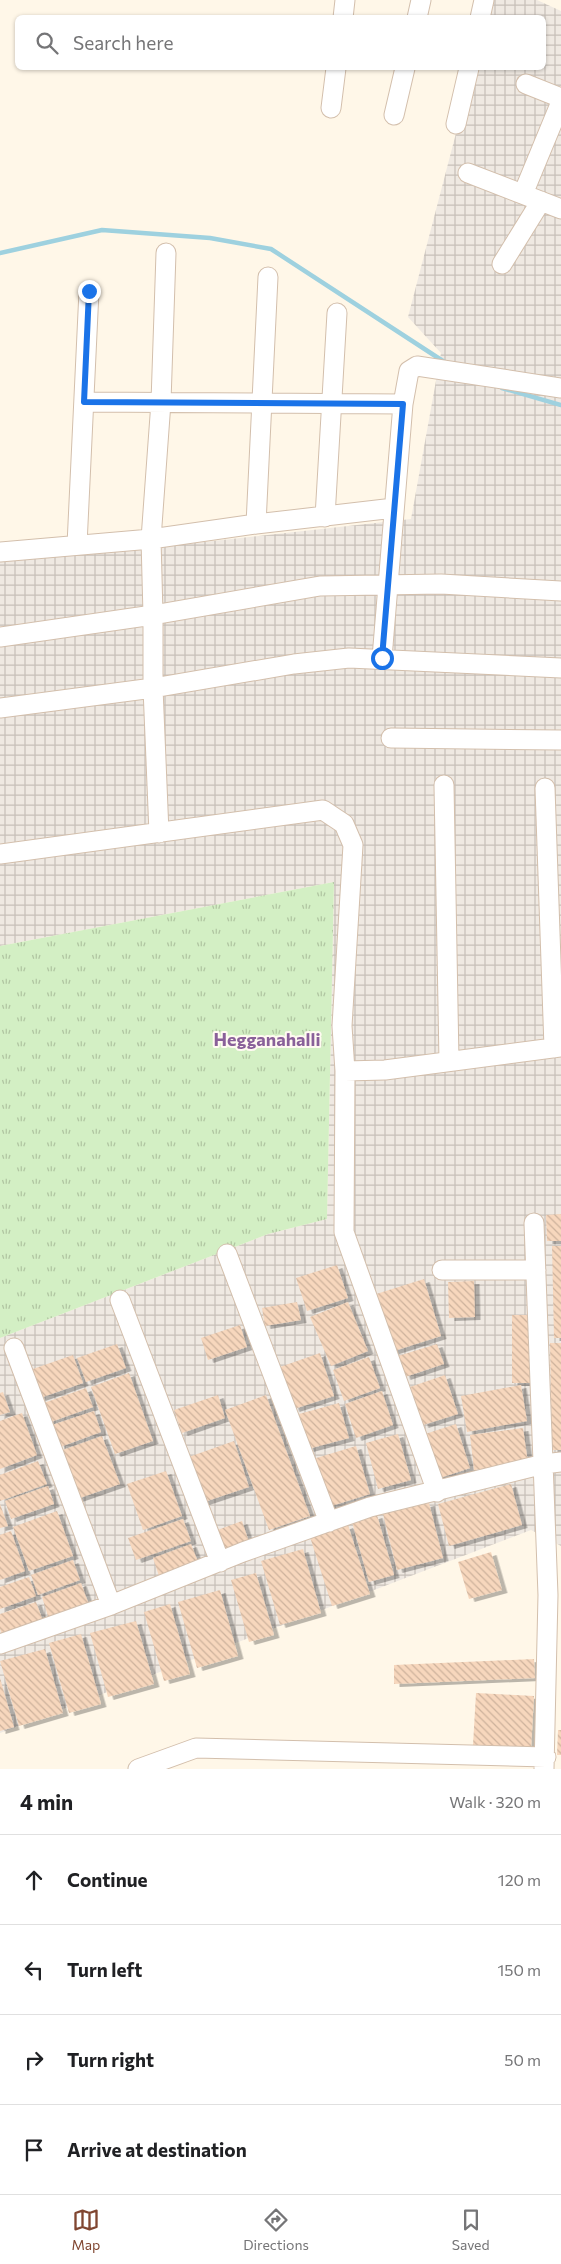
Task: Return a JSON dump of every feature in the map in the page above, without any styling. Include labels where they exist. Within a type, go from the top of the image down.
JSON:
[{"type":"street","points":[[343,15],[345,0]]},
{"type":"street","points":[[418,15],[421,0]]},
{"type":"street","points":[[481,15],[484,0]]},
{"type":"street","points":[[331,108],[336,70]]},
{"type":"street","points":[[394,115],[405,70]]},
{"type":"street","points":[[456,124],[469,70]]},
{"type":"street","points":[[526,84],[561,98]]},
{"type":"street","points":[[522,194],[561,102]]},
{"type":"street","points":[[468,173],[561,210]]},
{"type":"street","points":[[502,264],[540,201]]},
{"type":"street","points":[[159,834],[153,688],[154,615],[150,539],[161,402],[166,253]]},
{"type":"street","points":[[256,524],[268,277]]},
{"type":"street","points":[[77,545],[89,291]]},
{"type":"street","points":[[325,517],[336,313]]},
{"type":"street","points":[[382,658],[403,404],[407,375],[411,368],[417,366],[472,373],[561,388]]},
{"type":"street","points":[[84,402],[403,404]]},
{"type":"street","points":[[0,552],[150,539],[256,524],[394,508]]},
{"type":"street","points":[[0,637],[154,615],[304,588],[388,583],[561,591]]},
{"type":"street","points":[[0,708],[153,688],[294,664],[349,658],[382,658],[561,668]]},
{"type":"street","points":[[391,738],[561,740]]},
{"type":"street","points":[[444,785],[449,1061]]},
{"type":"street","points":[[344,1071],[385,1070],[557,1047],[545,788]]},
{"type":"street","points":[[0,854],[159,834],[323,810],[344,824],[353,845],[342,1026],[344,1071],[344,1232],[437,1492]]},
{"type":"street","points":[[138,1769],[196,1748],[545,1763],[548,1595],[545,1521],[553,1463],[536,1270],[534,1223]]},
{"type":"street","points":[[228,1254],[329,1522]]},
{"type":"street","points":[[442,1270],[536,1270]]},
{"type":"street","points":[[120,1300],[220,1562]]},
{"type":"street","points":[[14,1348],[111,1606]]},
{"type":"street","points":[[0,1644],[111,1606],[243,1552],[370,1507],[553,1463]]},
{"type":"street","points":[[545,1521],[561,1531]]},
{"type":"shaded area","points":[[490,0],[537,0],[561,11],[561,1546],[531,1530],[0,1733],[0,1338],[268,1234],[327,1219],[334,882],[0,946],[0,562],[140,549],[411,519],[441,353],[408,317],[472,70],[546,70],[546,15],[486,15]]},
{"type":"green space","points":[[334,882],[327,1219],[268,1234],[0,1338],[0,946]]},
{"type":"building","points":[[561,1214],[561,1241],[547,1241],[546,1215]]},
{"type":"building","points":[[552,1246],[561,1246],[561,1338],[554,1338]]},
{"type":"building","points":[[337,1265],[348,1298],[307,1311],[296,1278]]},
{"type":"building","points":[[424,1279],[441,1336],[391,1352],[373,1295]]},
{"type":"building","points":[[474,1281],[475,1317],[449,1318],[448,1282]]},
{"type":"building","points":[[297,1302],[301,1320],[265,1326],[262,1308]]},
{"type":"building","points":[[348,1302],[368,1351],[331,1366],[310,1317]]},
{"type":"building","points":[[512,1315],[530,1315],[530,1383],[512,1383]]},
{"type":"building","points":[[240,1325],[247,1347],[208,1360],[201,1338]]},
{"type":"building","points":[[550,1343],[561,1343],[561,1450],[552,1450]]},
{"type":"building","points":[[117,1344],[126,1368],[86,1382],[77,1358]]},
{"type":"building","points":[[437,1344],[444,1364],[405,1377],[398,1356]]},
{"type":"building","points":[[320,1353],[334,1396],[294,1409],[280,1367]]},
{"type":"building","points":[[73,1355],[83,1383],[40,1398],[30,1370]]},
{"type":"building","points":[[369,1357],[380,1388],[344,1401],[333,1370]]},
{"type":"building","points":[[129,1373],[153,1441],[115,1454],[91,1387]]},
{"type":"building","points":[[445,1375],[458,1414],[423,1425],[410,1387]]},
{"type":"building","points":[[521,1385],[527,1421],[467,1432],[461,1396]]},
{"type":"building","points":[[86,1388],[93,1407],[48,1423],[41,1404]]},
{"type":"building","points":[[382,1391],[393,1425],[356,1438],[345,1404]]},
{"type":"building","points":[[3,1392],[10,1412],[0,1415],[0,1393]]},
{"type":"building","points":[[218,1395],[225,1418],[182,1433],[174,1410]]},
{"type":"building","points":[[266,1395],[310,1516],[269,1530],[225,1410]]},
{"type":"building","points":[[339,1403],[349,1438],[308,1449],[299,1414]]},
{"type":"building","points":[[94,1411],[101,1432],[60,1447],[52,1425]]},
{"type":"building","points":[[22,1413],[37,1455],[0,1469],[0,1421]]},
{"type":"building","points":[[456,1424],[470,1468],[437,1479],[422,1435]]},
{"type":"building","points":[[523,1428],[528,1463],[474,1470],[470,1435]]},
{"type":"building","points":[[398,1434],[411,1480],[378,1489],[366,1443]]},
{"type":"building","points":[[102,1436],[120,1484],[77,1499],[60,1451]]},
{"type":"building","points":[[234,1441],[249,1487],[198,1504],[183,1459]]},
{"type":"building","points":[[356,1446],[370,1494],[328,1507],[313,1459]]},
{"type":"building","points":[[38,1461],[47,1484],[0,1501],[0,1475]]},
{"type":"building","points":[[166,1471],[182,1516],[143,1530],[127,1484]]},
{"type":"building","points":[[511,1484],[522,1525],[449,1546],[438,1504]]},
{"type":"building","points":[[48,1486],[54,1504],[11,1519],[5,1501]]},
{"type":"building","points":[[429,1503],[443,1558],[397,1570],[383,1514]]},
{"type":"building","points":[[0,1504],[8,1526],[0,1528]]},
{"type":"building","points":[[57,1511],[73,1556],[29,1571],[13,1527]]},
{"type":"building","points":[[377,1515],[394,1575],[369,1582],[352,1522]]},
{"type":"building","points":[[183,1519],[191,1541],[136,1560],[128,1538]]},
{"type":"building","points":[[242,1521],[249,1542],[219,1552],[212,1532]]},
{"type":"building","points":[[348,1525],[370,1594],[332,1606],[310,1537]]},
{"type":"building","points":[[11,1531],[25,1571],[0,1580],[0,1535]]},
{"type":"building","points":[[191,1544],[200,1567],[161,1582],[153,1558]]},
{"type":"building","points":[[303,1549],[321,1613],[280,1625],[261,1561]]},
{"type":"building","points":[[491,1552],[502,1590],[469,1599],[458,1562]]},
{"type":"building","points":[[73,1560],[80,1580],[38,1595],[31,1575]]},
{"type":"building","points":[[256,1573],[274,1635],[249,1642],[231,1580]]},
{"type":"building","points":[[29,1577],[36,1596],[0,1609],[0,1587]]},
{"type":"building","points":[[81,1583],[89,1605],[49,1619],[42,1597]]},
{"type":"building","points":[[220,1590],[238,1656],[197,1668],[178,1602]]},
{"type":"building","points":[[36,1602],[43,1621],[2,1635],[0,1614]]},
{"type":"building","points":[[170,1604],[190,1674],[164,1681],[144,1612]]},
{"type":"building","points":[[136,1621],[154,1684],[108,1697],[90,1633]]},
{"type":"building","points":[[81,1634],[101,1704],[69,1713],[49,1643]]},
{"type":"building","points":[[45,1649],[63,1713],[19,1726],[0,1661]]},
{"type":"building","points":[[534,1659],[535,1678],[394,1684],[394,1665]]},
{"type":"building","points":[[0,1678],[14,1727],[0,1731]]},
{"type":"building","points":[[476,1693],[534,1696],[531,1748],[473,1745]]},
{"type":"building","points":[[558,1730],[561,1730],[561,1755],[557,1755]]},
{"type":"waterway","points":[[0,253],[102,230],[210,238],[271,249],[446,363]]},
{"type":"waterway","points":[[502,388],[561,405]]},
{"type":"district","name":"Hegganahalli","points":[[267,1040]]},
{"type":"route","points":[[89,291],[84,402],[403,404],[382,658]]}]
